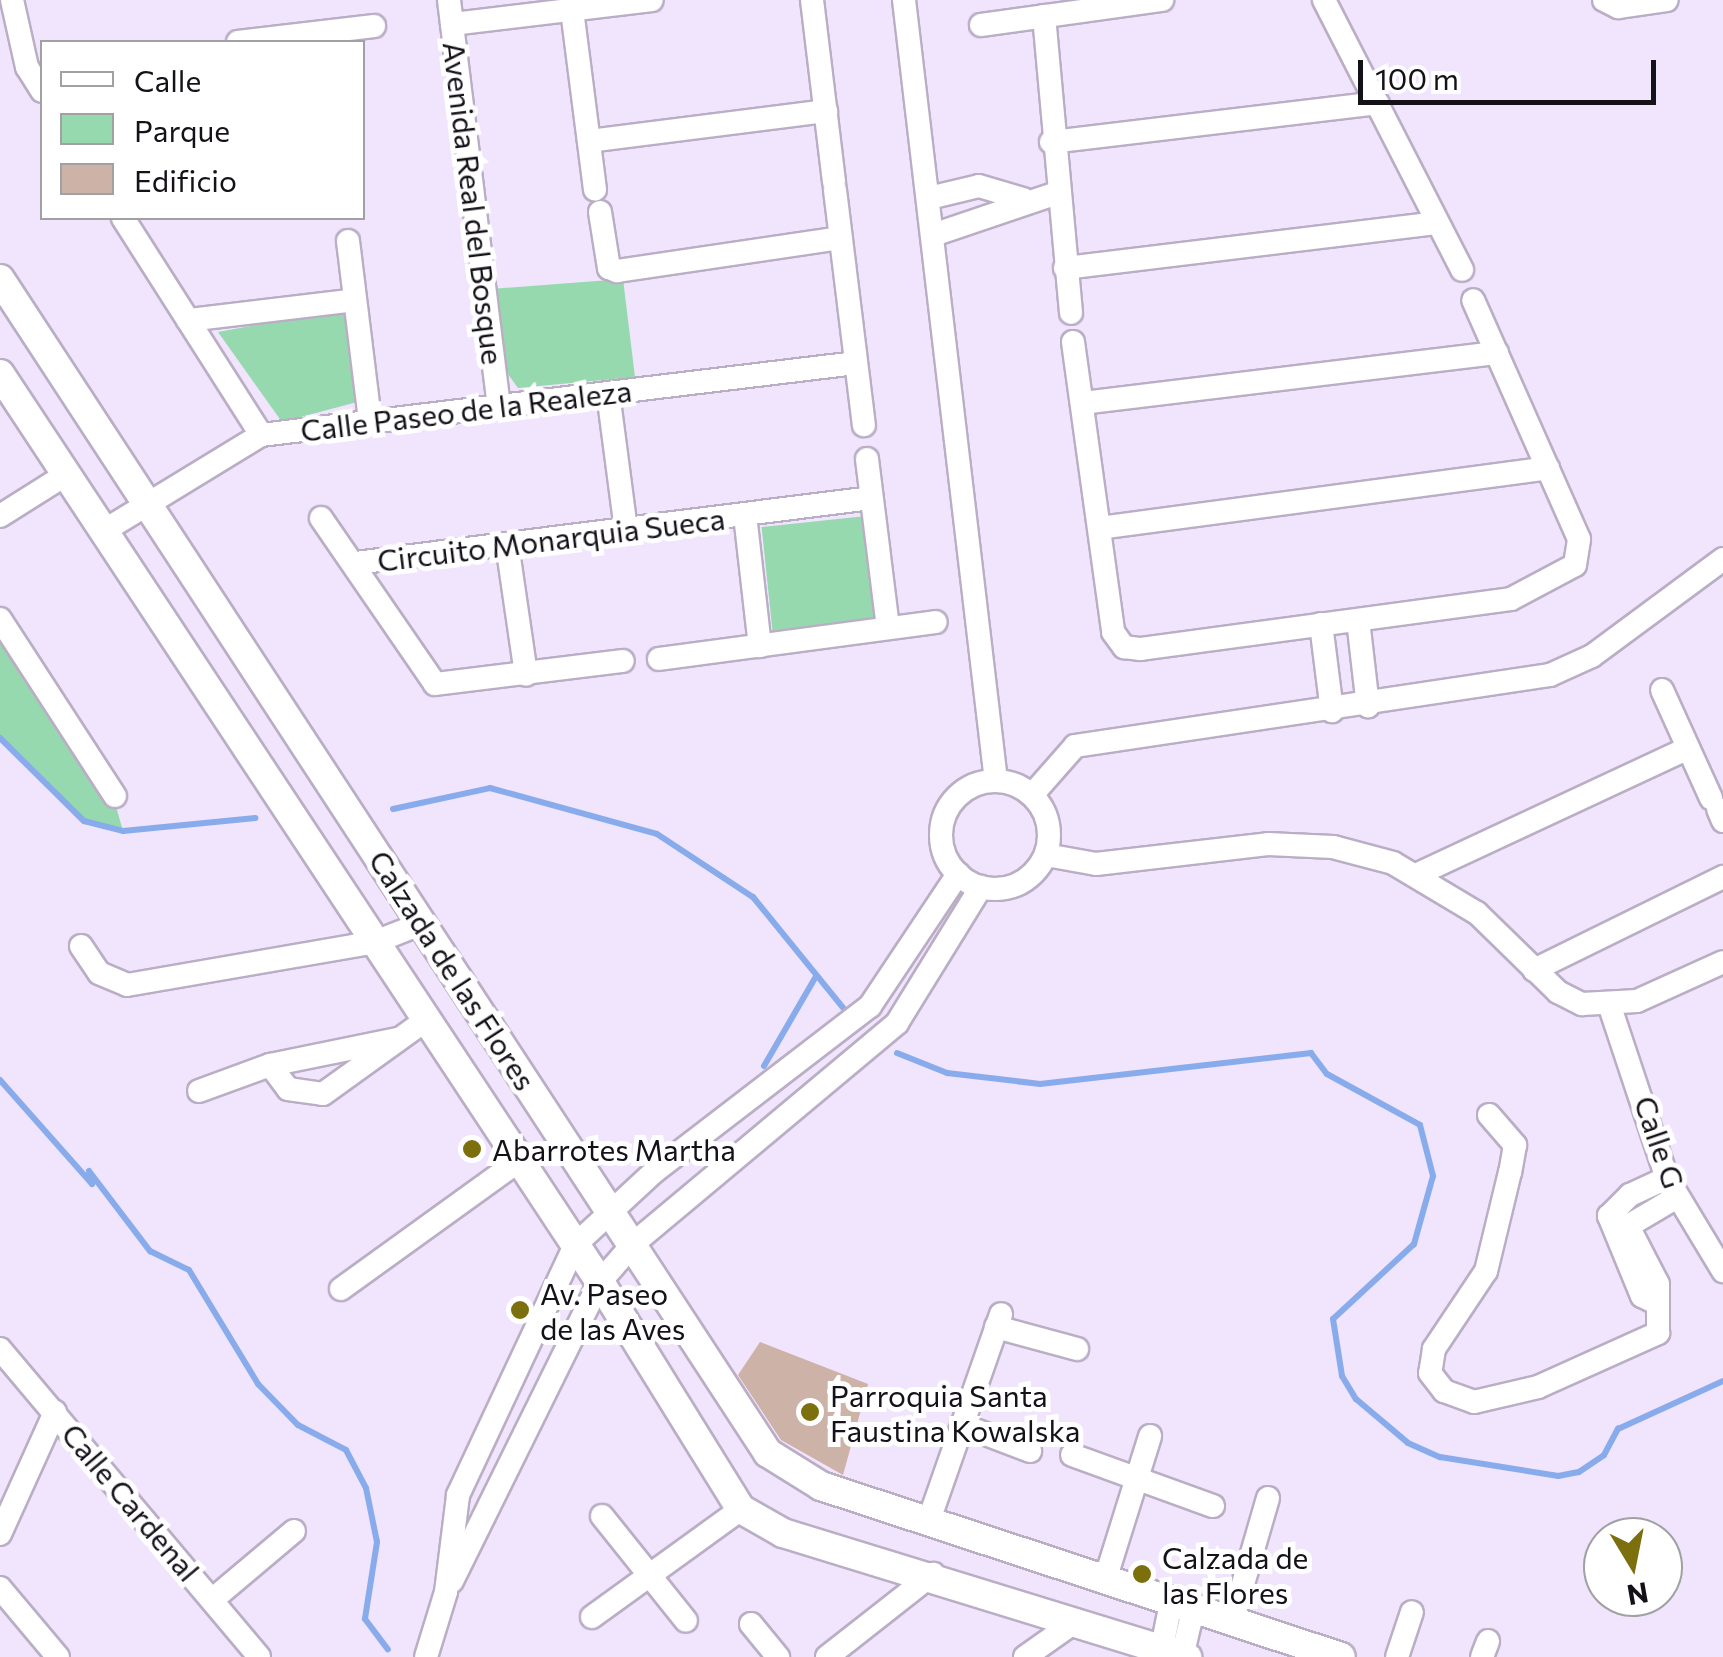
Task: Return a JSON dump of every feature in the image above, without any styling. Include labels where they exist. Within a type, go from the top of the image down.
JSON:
[{"type":"street","points":[[12,0],[35,66]]},
{"type":"street","name":"Avenida Real del Bosque","points":[[449,0],[499,406]]},
{"type":"street","points":[[452,24],[652,0]]},
{"type":"street","points":[[812,0],[864,424]]},
{"type":"street","points":[[904,0],[996,781]]},
{"type":"street","points":[[981,24],[1162,0]]},
{"type":"street","points":[[1324,0],[1462,270]]},
{"type":"street","points":[[1604,0],[1618,7],[1667,0]]},
{"type":"street","points":[[572,10],[609,268],[618,271],[841,238]]},
{"type":"street","points":[[1044,16],[1051,142],[1070,313]]},
{"type":"street","points":[[280,40],[323,38],[374,26]]},
{"type":"street","points":[[1051,142],[1378,103]]},
{"type":"street","points":[[589,141],[826,111]]},
{"type":"street","points":[[928,198],[979,186],[1023,198]]},
{"type":"street","points":[[933,235],[984,222],[1023,198],[1057,193]]},
{"type":"street","points":[[124,220],[261,434]]},
{"type":"street","points":[[1065,268],[1438,223]]},
{"type":"street","points":[[348,240],[370,422]]},
{"type":"street","name":"Calzada de las Flores","points":[[0,279],[768,1453],[821,1486],[1341,1657]]},
{"type":"street","points":[[188,320],[355,300]]},
{"type":"street","points":[[1073,342],[1113,632],[1124,647],[1511,598],[1575,566],[1579,539],[1473,300]]},
{"type":"street","points":[[1082,404],[1497,353]]},
{"type":"street","name":"Calle Paseo de la Realeza","points":[[102,532],[261,434],[856,363]]},
{"type":"street","name":"Calzada de las Flores","points":[[0,374],[600,1282],[741,1509],[784,1533],[933,1574],[1174,1655]]},
{"type":"street","points":[[608,393],[626,530]]},
{"type":"street","points":[[867,460],[888,628]]},
{"type":"street","points":[[1100,528],[1548,468]]},
{"type":"street","points":[[0,516],[65,476]]},
{"type":"street","name":"Circuito Monarquia Sueca","points":[[356,563],[872,498]]},
{"type":"street","name":"Circuito Monarquia Sueca","points":[[745,515],[760,646]]},
{"type":"street","points":[[320,518],[356,563],[435,684],[623,661]]},
{"type":"street","points":[[507,544],[526,675]]},
{"type":"street","points":[[1032,795],[1075,746],[1368,706],[1550,675],[1630,630],[1697,575],[1723,559]]},
{"type":"street","points":[[0,619],[115,796]]},
{"type":"street","points":[[1358,620],[1368,706]]},
{"type":"street","points":[[658,659],[936,622]]},
{"type":"street","points":[[1321,624],[1332,710]]},
{"type":"street","points":[[1662,690],[1717,809]]},
{"type":"street","points":[[1416,875],[1688,748]]},
{"type":"street","points":[[996,781],[1032,795],[1046,817],[1046,855],[1020,883],[981,887],[958,874],[941,840],[945,814],[971,786],[996,781]]},
{"type":"street","points":[[1046,855],[1096,864],[1301,846],[1333,848],[1416,875],[1478,913],[1534,970],[1582,1004],[1610,1008],[1723,962]]},
{"type":"street","points":[[446,1592],[458,1495],[575,1245],[611,1210],[819,1048],[899,970],[958,874]]},
{"type":"street","points":[[1534,970],[1723,877]]},
{"type":"street","points":[[426,1657],[446,1592],[600,1282],[634,1244],[897,1022],[981,887]]},
{"type":"street","points":[[81,946],[99,973],[126,985],[375,942],[422,924]]},
{"type":"street","name":"Calle G","points":[[1610,1008],[1672,1188],[1723,1270]]},
{"type":"street","points":[[270,1065],[288,1089],[323,1094],[426,1020]]},
{"type":"street","points":[[199,1091],[270,1065],[398,1039]]},
{"type":"street","points":[[819,1048],[837,1074]]},
{"type":"street","points":[[1489,1115],[1514,1144],[1510,1172],[1486,1270],[1434,1349],[1430,1373],[1444,1390],[1474,1402],[1538,1387],[1658,1333],[1658,1304],[1642,1296],[1618,1221],[1630,1195],[1672,1188]]},
{"type":"street","points":[[341,1289],[520,1160]]},
{"type":"street","points":[[929,1520],[998,1320],[1077,1349]]},
{"type":"street","name":"Calle Cardenal","points":[[0,1349],[259,1657]]},
{"type":"street","points":[[0,1534],[55,1412]]},
{"type":"street","points":[[962,1424],[1030,1451]]},
{"type":"street","points":[[1105,1580],[1150,1436]]},
{"type":"street","points":[[1072,1455],[1213,1506]]},
{"type":"street","points":[[1232,1622],[1268,1498]]},
{"type":"street","points":[[592,1617],[741,1509]]},
{"type":"street","points":[[602,1516],[686,1621]]},
{"type":"street","points":[[212,1600],[294,1530]]},
{"type":"street","points":[[827,1657],[933,1574]]},
{"type":"street","points":[[0,1588],[58,1657]]},
{"type":"street","points":[[1174,1655],[1182,1606]]},
{"type":"street","points":[[1397,1657],[1412,1612]]},
{"type":"street","points":[[1025,1657],[1076,1620]]},
{"type":"street","points":[[751,1624],[778,1657]]},
{"type":"green space","points":[[623,279],[635,377],[518,388],[505,370],[490,289]]},
{"type":"green space","points":[[345,309],[361,401],[282,422],[218,332]]},
{"type":"green space","points":[[866,516],[877,624],[773,635],[762,527]]},
{"type":"green space","points":[[0,627],[113,796],[123,831],[84,821],[0,738]]},
{"type":"building","name":"Parroquia Santa Faustina Kowalska","points":[[760,1342],[868,1384],[843,1475],[781,1440],[738,1375]]},
{"type":"waterway","points":[[0,738],[84,821],[123,831],[255,818]]},
{"type":"waterway","points":[[393,809],[490,788],[657,834],[753,897],[849,1015]]},
{"type":"waterway","points":[[764,1066],[815,978]]},
{"type":"waterway","points":[[897,1053],[947,1073],[1040,1084],[1311,1053],[1327,1074],[1420,1125],[1433,1176],[1414,1244],[1333,1319],[1342,1376],[1356,1399],[1408,1443],[1440,1457],[1558,1476],[1579,1472],[1604,1455],[1618,1429],[1723,1381]]},
{"type":"waterway","points":[[0,1080],[92,1184],[89,1171],[150,1251],[189,1270],[258,1384],[298,1425],[346,1450],[366,1488],[377,1542],[365,1619],[388,1649]]},
{"type":"place","name":"Abarrotes Martha","points":[[472,1149]]},
{"type":"place","name":"Av. Paseo de las Aves","points":[[520,1310]]},
{"type":"place","name":"Parroquia Santa Faustina Kowalska","points":[[810,1412]]},
{"type":"place","name":"Calzada de las Flores","points":[[1142,1574]]}]
